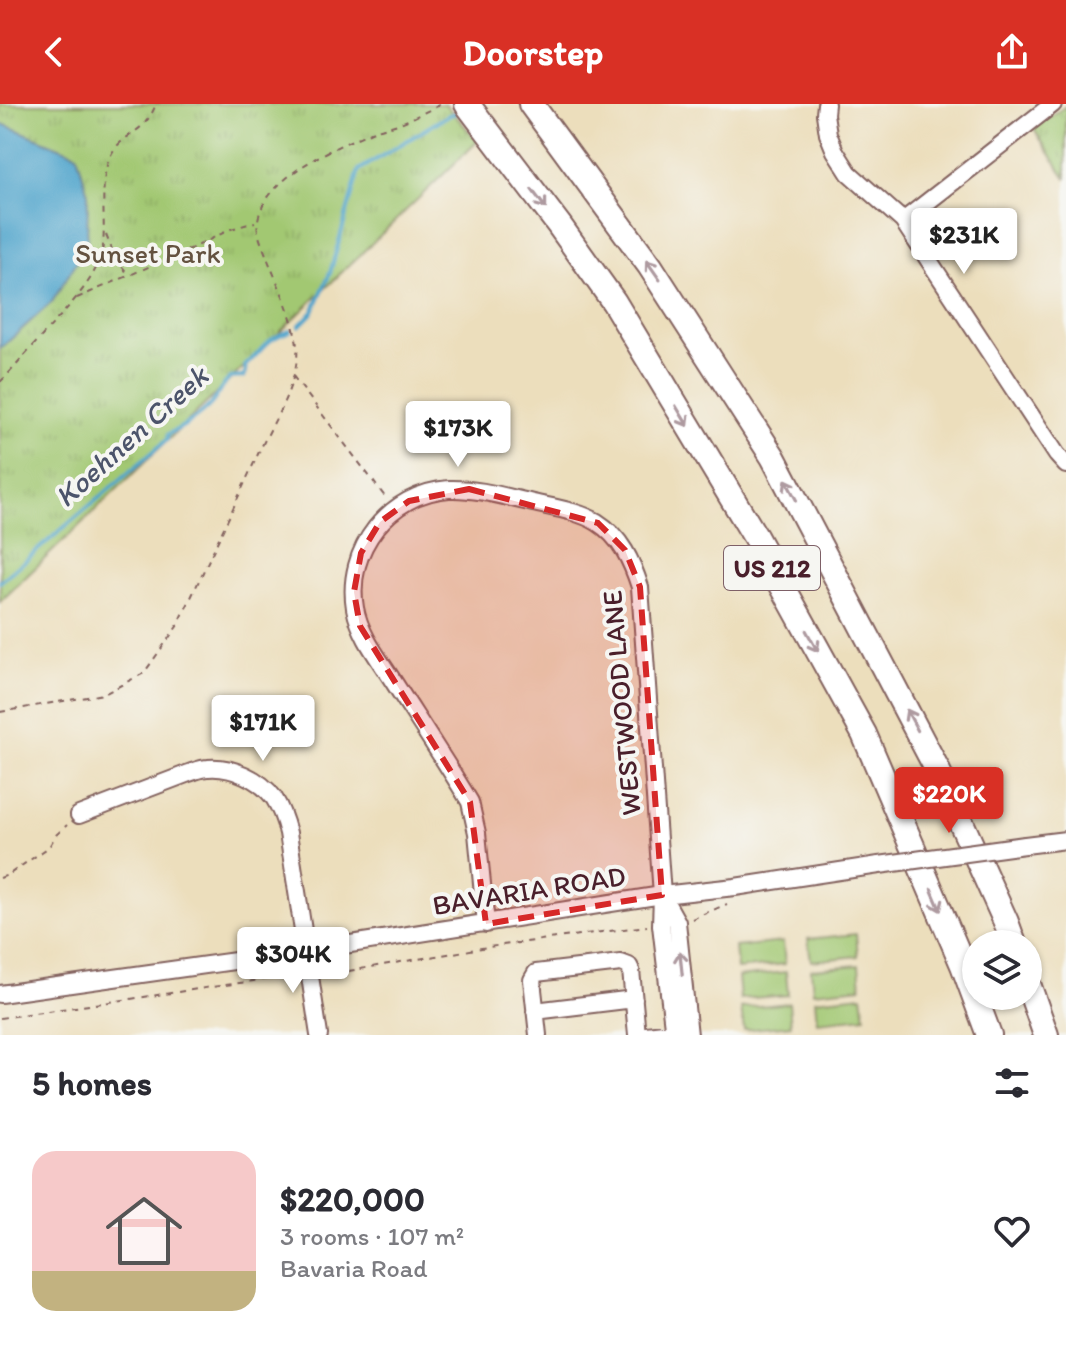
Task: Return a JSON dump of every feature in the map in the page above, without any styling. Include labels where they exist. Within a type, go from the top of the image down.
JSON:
[{"type":"highway","name":"US 212","points":[[467,104],[614,302],[756,538],[864,734],[963,965],[989,1035]]},
{"type":"highway","name":"US 212","points":[[536,110],[650,266],[773,457],[936,767],[1009,930]]},
{"type":"highway","points":[[1037,1010],[1046,1035]]},
{"type":"street","points":[[826,104],[828,134],[849,173],[903,221],[1066,465]]},
{"type":"street","points":[[903,221],[1053,104]]},
{"type":"street","name":"WESTWOOD LANE","points":[[486,924],[477,833],[470,802],[369,644],[355,609],[355,572],[369,535],[395,509],[424,494],[446,489],[469,489],[576,513],[598,523],[625,550],[640,587],[662,895]]},
{"type":"street","points":[[79,815],[208,768],[225,769],[260,784],[274,799],[288,833],[319,1035]]},
{"type":"street","name":"BAVARIA ROAD","points":[[0,994],[306,951],[662,895],[1066,840]]},
{"type":"street","points":[[646,1035],[678,1034],[669,924],[662,895]]},
{"type":"street","points":[[538,1035],[532,980],[536,973],[625,964],[631,970],[637,1035]]},
{"type":"street","points":[[535,1011],[634,999]]},
{"type":"path","points":[[0,382],[76,298],[98,265],[103,249],[107,167],[112,151],[143,127],[152,117],[156,104]]},
{"type":"path","points":[[0,712],[104,694],[144,673],[178,625],[288,389],[297,359],[292,322],[260,239],[257,222],[262,206],[272,191],[303,166],[354,139],[442,104]]},
{"type":"path","points":[[76,298],[231,229],[257,222]]},
{"type":"path","points":[[104,229],[116,259],[128,275]]},
{"type":"path","points":[[292,375],[395,509]]},
{"type":"path","points":[[0,878],[49,847],[56,835],[79,815]]},
{"type":"path","points":[[0,1018],[299,975],[323,975],[488,947],[669,924],[691,919],[731,902]]},
{"type":"highlighted area","points":[[469,489],[598,523],[625,550],[640,587],[662,895],[486,924],[470,802],[360,626],[354,592],[361,553],[380,522],[409,501]]},
{"type":"green space","name":"Sunset Park","points":[[0,104],[445,104],[478,141],[0,602]]},
{"type":"green space","points":[[1066,106],[1066,178],[1033,128]]},
{"type":"green space","points":[[856,934],[858,956],[811,961],[808,939]]},
{"type":"green space","points":[[783,942],[785,964],[737,969],[735,947]]},
{"type":"green space","points":[[859,965],[861,987],[813,992],[811,969]]},
{"type":"green space","points":[[786,972],[788,995],[740,999],[738,977]]},
{"type":"green space","points":[[862,995],[865,1017],[817,1022],[815,1000]]},
{"type":"green space","points":[[789,1003],[791,1025],[744,1030],[741,1008]]},
{"type":"water","points":[[0,123],[77,154],[88,194],[87,245],[52,302],[0,349]]},
{"type":"waterway","name":"Koehnen Creek","points":[[299,326],[313,312],[330,273],[359,170],[447,116],[461,111]]},
{"type":"waterway","name":"Koehnen Creek","points":[[0,582],[167,440],[168,434],[202,413],[230,378],[243,377],[245,366],[270,341],[290,331]]}]
